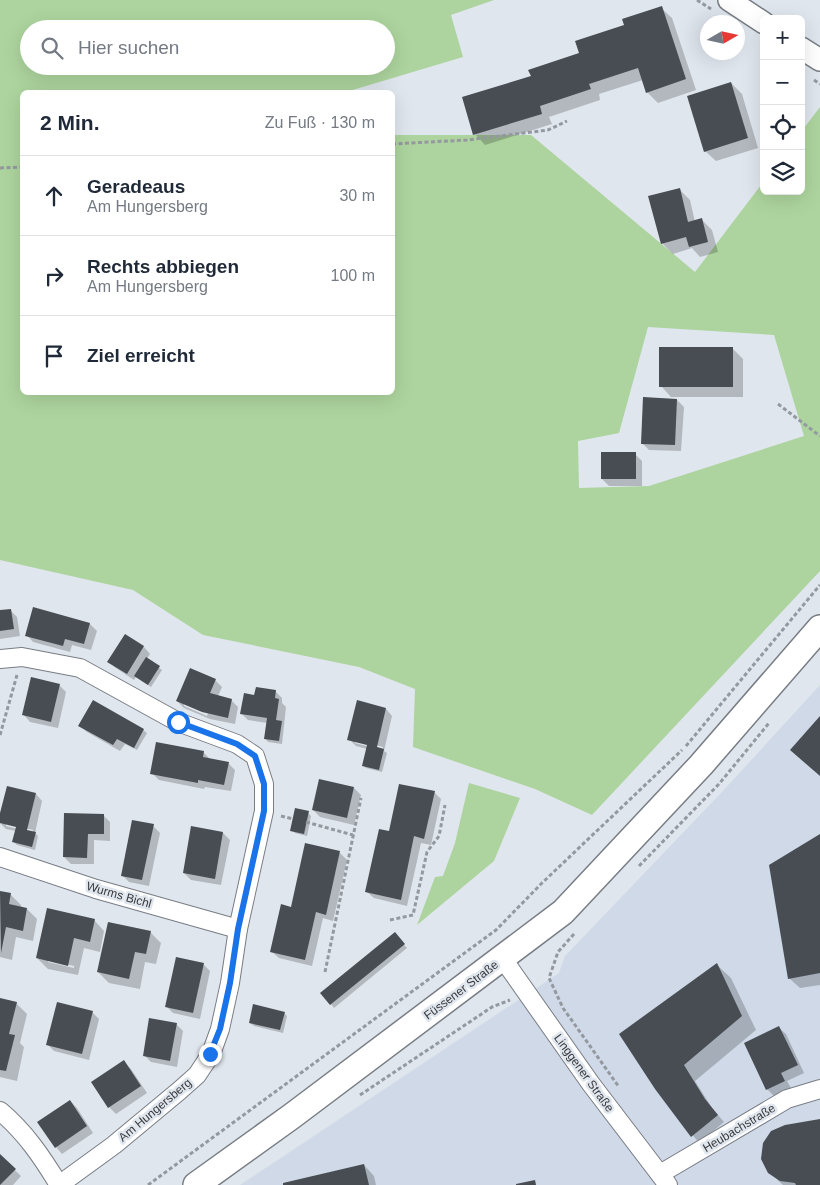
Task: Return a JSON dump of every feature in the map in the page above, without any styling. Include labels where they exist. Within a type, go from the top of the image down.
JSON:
[{"type":"main road","name":"Füssener Straße","points":[[196,1185],[292,1116],[564,912],[701,765],[820,628]]},
{"type":"street","points":[[730,0],[760,20]]},
{"type":"street","points":[[805,51],[820,60]]},
{"type":"street","name":"Am Hungersberg","points":[[0,659],[22,657],[80,668],[178,722],[237,744],[255,756],[264,784],[264,811],[238,929],[230,983],[220,1029],[210,1054],[197,1075],[179,1091],[114,1144],[59,1185]]},
{"type":"street","name":"Wurms Bichl","points":[[0,857],[96,889],[238,929]]},
{"type":"street","name":"Linggener Straße","points":[[503,959],[591,1084],[664,1180]]},
{"type":"street","name":"Heubachstraße","points":[[664,1180],[787,1099],[820,1089]]},
{"type":"street","points":[[0,1111],[19,1128],[44,1160],[59,1185]]},
{"type":"path","points":[[395,144],[467,140],[548,130],[567,121]]},
{"type":"path","points":[[0,168],[20,167]]},
{"type":"path","points":[[778,404],[820,436]]},
{"type":"path","points":[[148,1185],[496,930],[542,883],[682,750],[820,585]]},
{"type":"path","points":[[0,735],[22,657]]},
{"type":"path","points":[[326,972],[361,798]]},
{"type":"path","points":[[390,920],[413,915],[427,852],[439,836],[445,805]]},
{"type":"path","points":[[306,822],[353,835]]},
{"type":"path","points":[[352,1100],[492,1007],[514,999],[526,990],[550,978],[563,1008],[619,1087]]},
{"type":"shaded area","points":[[820,685],[820,1185],[240,1185],[559,973],[565,956],[722,792]]},
{"type":"green space","points":[[0,0],[494,0],[451,15],[463,57],[353,90],[20,90],[20,395],[395,395],[395,135],[531,135],[695,272],[760,186],[760,195],[805,195],[805,127],[820,107],[820,571],[592,815],[535,789],[413,747],[415,689],[359,667],[203,635],[133,590],[0,560]],"holes":[[[648,327],[774,335],[804,436],[649,486],[579,488],[578,441],[619,433]]]},
{"type":"green space","points":[[469,783],[520,798],[494,861],[417,925],[435,877],[443,876],[455,843]]},
{"type":"building","points":[[662,6],[686,79],[646,93],[638,68],[589,84],[591,89],[540,106],[542,114],[473,135],[462,97],[531,76],[528,70],[579,53],[575,41],[624,25],[622,19]]},
{"type":"building","points":[[731,82],[748,138],[704,152],[687,96]]},
{"type":"building","points":[[680,188],[688,222],[702,218],[708,242],[689,247],[686,237],[661,244],[648,196]]},
{"type":"building","points":[[659,347],[733,347],[733,387],[659,387]]},
{"type":"building","points":[[643,397],[677,399],[675,445],[641,444]]},
{"type":"building","points":[[601,452],[636,452],[636,479],[601,479]]},
{"type":"building","points":[[33,607],[90,623],[84,644],[65,639],[63,646],[25,636]]},
{"type":"building","points":[[11,609],[14,629],[0,631],[0,610]]},
{"type":"building","points":[[125,634],[144,646],[127,674],[107,662]]},
{"type":"building","points":[[146,657],[160,666],[148,685],[134,676]]},
{"type":"building","points":[[190,668],[216,679],[210,693],[232,699],[228,718],[202,712],[176,701]]},
{"type":"building","points":[[31,677],[60,684],[51,722],[22,715]]},
{"type":"building","points":[[256,687],[276,690],[275,698],[279,699],[276,720],[282,721],[279,741],[264,739],[267,718],[240,714],[244,693],[254,695]]},
{"type":"building","points":[[93,700],[144,729],[134,748],[117,739],[113,745],[78,726]]},
{"type":"building","points":[[357,700],[386,708],[377,747],[384,749],[379,770],[362,766],[367,745],[347,740]]},
{"type":"building","points":[[820,716],[820,776],[790,750]]},
{"type":"building","points":[[156,742],[204,751],[203,757],[229,762],[224,785],[198,780],[198,783],[150,774]]},
{"type":"building","points":[[319,779],[354,787],[347,818],[312,810]]},
{"type":"building","points":[[399,784],[435,791],[424,839],[414,836],[401,900],[365,892],[379,829],[389,831]]},
{"type":"building","points":[[7,786],[36,793],[27,830],[36,832],[32,847],[12,842],[16,827],[0,823],[0,813]]},
{"type":"building","points":[[295,808],[309,811],[304,834],[290,831]]},
{"type":"building","points":[[64,813],[104,814],[104,834],[88,834],[87,858],[63,857]]},
{"type":"building","points":[[132,820],[154,824],[142,880],[121,876]]},
{"type":"building","points":[[191,826],[223,832],[215,879],[183,873]]},
{"type":"building","points":[[820,834],[820,973],[788,979],[769,865]]},
{"type":"building","points":[[305,843],[340,851],[326,915],[316,912],[305,960],[270,952],[281,904],[291,907]]},
{"type":"building","points":[[0,891],[11,893],[9,904],[27,908],[23,931],[6,927],[1,953]]},
{"type":"building","points":[[47,908],[95,919],[90,942],[74,938],[68,966],[36,958]]},
{"type":"building","points":[[108,922],[151,931],[146,954],[135,952],[129,979],[97,972]]},
{"type":"building","points":[[395,932],[405,944],[330,1005],[320,993]]},
{"type":"building","points":[[176,957],[204,963],[193,1013],[165,1007]]},
{"type":"building","points":[[717,963],[742,1016],[684,1065],[705,1099],[718,1115],[691,1137],[655,1089],[619,1034]]},
{"type":"building","points":[[0,998],[17,1002],[9,1034],[15,1035],[6,1071],[0,1070]]},
{"type":"building","points":[[57,1002],[93,1011],[82,1054],[46,1045]]},
{"type":"building","points":[[253,1004],[285,1012],[280,1030],[249,1023]]},
{"type":"building","points":[[149,1018],[177,1023],[170,1061],[143,1056]]},
{"type":"building","points":[[779,1026],[798,1065],[781,1073],[785,1081],[766,1090],[744,1043]]},
{"type":"building","points":[[124,1060],[141,1086],[108,1108],[91,1082]]},
{"type":"building","points":[[70,1100],[87,1126],[55,1148],[37,1122]]},
{"type":"building","points":[[820,1119],[820,1185],[796,1185],[795,1183],[780,1181],[768,1173],[761,1159],[763,1143],[771,1131],[785,1125]]},
{"type":"building","points":[[0,1154],[16,1169],[0,1185]]},
{"type":"building","points":[[364,1164],[369,1185],[283,1185],[283,1183]]},
{"type":"building","points":[[535,1180],[536,1185],[516,1185],[516,1184]]},
{"type":"route","points":[[178,722],[237,744],[255,756],[264,784],[264,811],[238,929],[230,983],[220,1029],[210,1054]]}]
